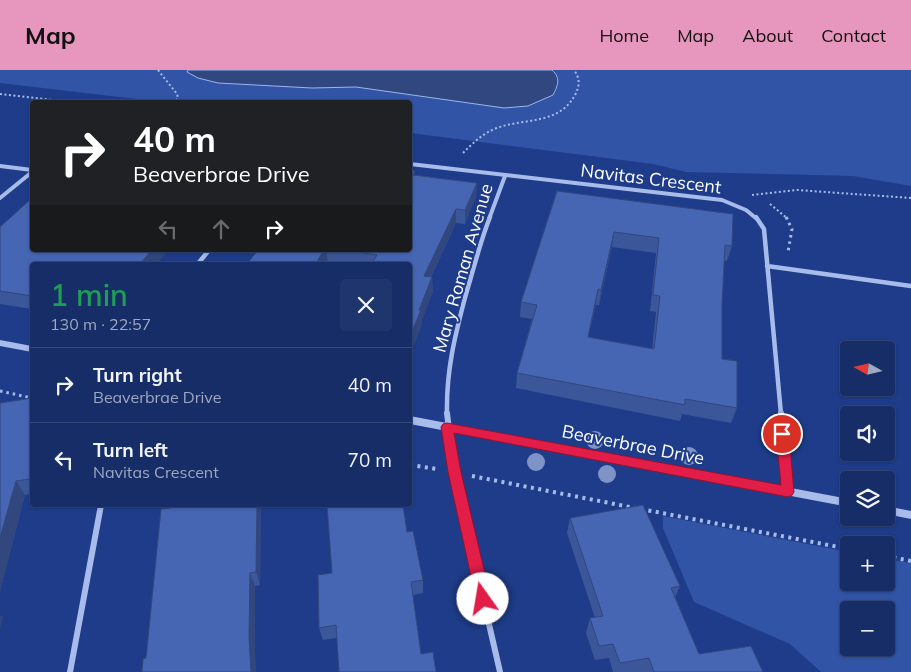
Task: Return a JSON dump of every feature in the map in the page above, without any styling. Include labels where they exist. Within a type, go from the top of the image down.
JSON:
[{"type":"street","name":"Navitas Crescent","points":[[412,164],[722,200],[739,205],[761,220],[764,229],[788,492]]},
{"type":"street","points":[[0,166],[30,171]]},
{"type":"street","points":[[0,198],[30,173]]},
{"type":"street","name":"Mary Roman Avenue","points":[[500,672],[454,472],[447,427],[446,386],[453,343],[482,241],[504,176]]},
{"type":"street","points":[[199,262],[207,252]]},
{"type":"street","points":[[767,266],[911,286]]},
{"type":"street","points":[[0,343],[30,349]]},
{"type":"street","name":"Beaverbrae Drive","points":[[412,420],[840,501]]},
{"type":"street","points":[[70,672],[101,507]]},
{"type":"street","points":[[895,512],[911,515]]},
{"type":"path","points":[[158,70],[177,94],[178,98],[176,100]]},
{"type":"path","points":[[459,157],[479,138],[498,127],[533,122],[565,108],[574,98],[579,85],[579,78],[574,70]]},
{"type":"path","points":[[0,94],[52,100]]},
{"type":"path","points":[[749,195],[772,191],[797,190],[911,198]]},
{"type":"path","points":[[0,391],[30,398]]},
{"type":"path","points":[[412,465],[840,547]]},
{"type":"path","points":[[895,557],[911,560]]},
{"type":"shaded area","points":[[0,70],[911,70],[911,186],[853,176],[686,172],[653,164],[412,133],[412,100],[145,100],[0,83]]},
{"type":"shaded area","points":[[188,70],[552,70],[557,76],[558,82],[553,95],[528,106],[504,108],[356,87],[312,88],[218,83],[198,78],[187,72]]},
{"type":"shaded area","points":[[663,516],[840,550],[840,591],[895,591],[895,560],[911,563],[911,672],[821,672],[790,644],[694,602],[663,528]]},
{"type":"building","points":[[412,170],[415,171],[413,175],[477,183],[465,210],[456,209],[424,276],[432,277],[412,332],[412,262],[373,262],[377,255],[357,252],[412,252]]},
{"type":"building","points":[[557,191],[733,214],[732,246],[725,245],[722,359],[737,361],[737,408],[685,399],[685,405],[517,373],[537,305],[521,302]],"holes":[[[614,232],[659,238],[653,295],[660,296],[654,349],[588,337],[598,289],[601,290]]]},
{"type":"building","points":[[30,200],[30,252],[150,252],[142,262],[30,262],[30,296],[0,291],[0,227]]},
{"type":"building","points":[[256,252],[323,252],[317,262],[248,262]]},
{"type":"building","points":[[30,398],[30,479],[16,481],[0,538],[0,403]]},
{"type":"building","points":[[643,505],[680,586],[671,588],[699,654],[751,646],[763,672],[654,672],[649,658],[620,663],[613,644],[599,646],[590,618],[603,616],[570,518]]},
{"type":"building","points":[[257,507],[256,572],[250,573],[249,637],[251,672],[142,672],[143,659],[146,658],[161,509]]},
{"type":"building","points":[[327,507],[403,507],[407,532],[413,531],[423,580],[411,582],[421,654],[433,652],[436,672],[339,672],[336,625],[319,628],[318,575],[332,573]]},
{"type":"route","points":[[483,599],[454,472],[447,427],[788,492],[782,434]]}]
